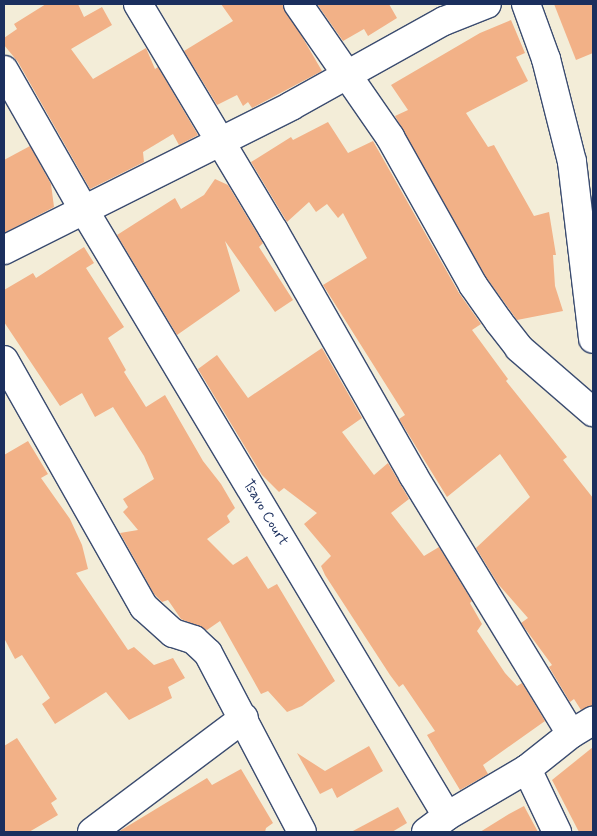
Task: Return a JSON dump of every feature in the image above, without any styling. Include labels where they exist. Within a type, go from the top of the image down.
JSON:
[{"type":"street","points":[[138,4],[220,141],[412,475],[582,727],[527,769],[437,824]]},
{"type":"street","points":[[298,4],[349,74],[395,145],[474,286],[499,322],[519,348],[593,412]]},
{"type":"street","points":[[4,250],[349,74],[444,21],[487,4]]},
{"type":"street","points":[[526,4],[546,59],[572,162],[593,340]]},
{"type":"street","name":"Tsavo Court","points":[[4,70],[437,824]]},
{"type":"street","points":[[4,360],[144,608],[173,633],[194,640],[208,653],[244,718],[302,832]]},
{"type":"street","points":[[92,832],[244,718]]},
{"type":"street","points":[[527,769],[557,832]]},
{"type":"building","points":[[46,4],[78,4],[84,17],[102,7],[112,25],[71,49],[93,79],[146,48],[155,69],[158,67],[198,135],[179,145],[173,134],[143,152],[144,162],[90,189],[18,62],[4,45],[4,38],[17,29],[14,24]]},
{"type":"building","points":[[221,4],[283,4],[322,71],[252,108],[248,102],[243,106],[237,95],[217,105],[184,51],[233,21]]},
{"type":"building","points":[[317,4],[389,4],[397,18],[368,36],[364,29],[343,41]]},
{"type":"building","points":[[554,4],[593,4],[593,53],[576,60]]},
{"type":"building","points":[[511,20],[525,53],[516,57],[528,81],[466,113],[488,147],[494,145],[534,216],[549,212],[556,255],[553,255],[555,286],[563,311],[517,320],[486,277],[395,116],[408,110],[391,85],[480,33]]},
{"type":"building","points":[[328,122],[348,153],[373,141],[459,293],[481,324],[472,330],[508,379],[506,381],[567,457],[563,460],[593,498],[593,705],[581,710],[574,699],[570,702],[549,667],[552,665],[521,623],[528,618],[498,584],[476,548],[530,497],[500,454],[447,497],[399,419],[405,415],[323,285],[367,258],[343,213],[338,218],[327,204],[316,212],[309,202],[287,222],[251,162],[291,137],[293,140]]},
{"type":"building","points":[[30,146],[51,184],[54,207],[4,233],[4,160]]},
{"type":"building","points":[[215,179],[228,185],[263,243],[259,247],[293,300],[275,312],[225,241],[240,291],[177,335],[117,235],[175,198],[181,209],[204,195]]},
{"type":"building","points":[[84,247],[94,263],[86,268],[124,327],[108,338],[126,370],[124,372],[146,407],[165,395],[203,461],[221,484],[235,508],[227,516],[230,522],[207,539],[233,565],[247,556],[268,589],[277,584],[335,681],[302,706],[287,712],[268,691],[261,694],[220,621],[207,630],[181,619],[168,600],[162,602],[154,594],[120,533],[138,530],[123,512],[128,507],[123,499],[154,479],[144,456],[113,407],[95,417],[82,393],[60,406],[4,322],[4,290],[33,273],[36,278]]},
{"type":"building","points":[[322,348],[362,418],[342,432],[374,475],[388,463],[409,499],[391,513],[424,556],[439,547],[472,601],[470,603],[482,624],[477,631],[505,673],[517,686],[522,683],[545,721],[483,765],[488,774],[460,790],[427,735],[435,731],[403,684],[399,687],[390,675],[325,575],[321,566],[331,556],[304,524],[317,513],[284,488],[279,492],[262,475],[198,369],[217,355],[248,398]]},
{"type":"building","points":[[28,441],[48,474],[41,478],[70,519],[82,545],[88,569],[76,573],[128,650],[134,647],[154,665],[173,658],[185,678],[168,687],[172,698],[129,720],[106,692],[55,724],[42,704],[50,698],[22,655],[15,659],[4,638],[4,455]]},
{"type":"building","points":[[17,738],[57,799],[51,803],[58,815],[29,832],[4,832],[4,746]]},
{"type":"building","points":[[369,746],[383,771],[337,798],[332,788],[320,794],[297,753],[325,771]]},
{"type":"building","points":[[593,747],[593,832],[579,832],[552,780]]},
{"type":"building","points":[[241,769],[273,823],[266,828],[265,832],[118,832],[207,778],[212,785]]},
{"type":"building","points":[[524,806],[538,832],[480,832],[509,814]]},
{"type":"building","points":[[398,807],[407,823],[392,832],[351,832]]}]
